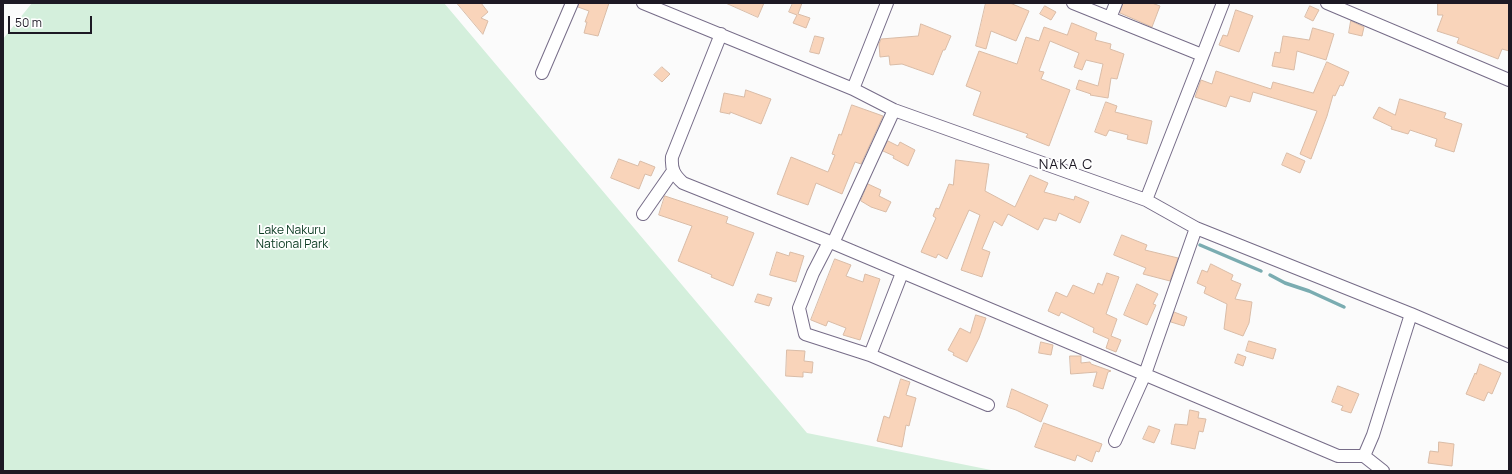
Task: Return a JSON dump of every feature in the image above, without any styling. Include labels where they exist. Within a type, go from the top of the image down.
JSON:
[{"type":"street","points":[[542,73],[572,3]]},
{"type":"street","points":[[643,3],[853,89],[894,110],[1146,200],[1196,228],[1411,314],[1509,356]]},
{"type":"street","points":[[853,89],[887,3]]},
{"type":"street","points":[[1074,3],[1202,55]]},
{"type":"street","points":[[1110,18],[1116,3]]},
{"type":"street","points":[[1146,200],[1223,3]]},
{"type":"street","points":[[1327,3],[1509,80]]},
{"type":"street","points":[[721,34],[672,157],[672,171],[683,183],[831,243],[1338,456],[1364,456],[1383,471]]},
{"type":"street","points":[[894,110],[831,243],[813,273],[799,308],[805,334],[870,355],[988,405]]},
{"type":"street","points":[[643,214],[672,171]]},
{"type":"street","points":[[1115,441],[1145,374],[1196,228]]},
{"type":"street","points":[[870,355],[902,273]]},
{"type":"street","points":[[1364,456],[1411,314]]},
{"type":"green space","name":"Lake Nakuru National Park","points":[[32,3],[444,3],[807,433],[996,471],[3,471],[3,39]]},
{"type":"building","points":[[457,3],[481,3],[488,12],[481,18],[488,21],[483,34]]},
{"type":"building","points":[[579,3],[609,3],[598,36],[584,33],[587,22],[585,22],[589,11],[578,7]]},
{"type":"building","points":[[726,3],[764,3],[758,17]]},
{"type":"building","points":[[793,3],[802,3],[798,14],[810,18],[806,28],[793,23],[797,15],[789,12]]},
{"type":"building","points":[[986,3],[1010,3],[1029,11],[1016,41],[991,31],[986,49],[976,46]]},
{"type":"building","points":[[1123,3],[1152,3],[1160,6],[1152,27],[1120,13]]},
{"type":"building","points":[[1438,3],[1509,3],[1509,51],[1502,49],[1498,59],[1457,43],[1459,38],[1437,31],[1443,15],[1438,15]]},
{"type":"building","points":[[1045,6],[1056,12],[1051,20],[1040,14]]},
{"type":"building","points":[[1310,6],[1319,10],[1313,21],[1305,17]]},
{"type":"building","points":[[1236,10],[1253,16],[1239,52],[1219,45],[1223,35],[1227,36]]},
{"type":"building","points":[[1351,21],[1364,27],[1362,36],[1349,33]]},
{"type":"building","points":[[1072,23],[1097,33],[1095,40],[1111,44],[1110,49],[1124,54],[1117,79],[1111,78],[1108,98],[1090,95],[1091,94],[1076,89],[1079,80],[1098,86],[1103,64],[1086,60],[1082,70],[1074,67],[1079,53],[1050,41],[1039,71],[1044,72],[1041,79],[1070,90],[1049,146],[1026,137],[1028,134],[973,115],[981,92],[966,86],[979,51],[1017,64],[1026,37],[1039,41],[1044,27],[1067,35]]},
{"type":"building","points":[[921,24],[951,36],[945,50],[943,50],[933,75],[902,64],[890,65],[889,56],[880,57],[879,44],[881,39],[918,36]]},
{"type":"building","points":[[1313,28],[1334,34],[1326,60],[1297,51],[1294,70],[1272,66],[1275,52],[1280,53],[1283,36],[1309,40]]},
{"type":"building","points":[[815,36],[824,38],[819,54],[810,52]]},
{"type":"building","points":[[1327,62],[1349,72],[1343,86],[1340,85],[1335,96],[1333,95],[1311,159],[1300,154],[1317,111],[1253,92],[1250,102],[1230,96],[1226,107],[1195,97],[1201,80],[1212,84],[1216,71],[1271,89],[1273,82],[1313,93]]},
{"type":"building","points":[[662,67],[670,74],[662,82],[654,75]]},
{"type":"building","points":[[746,90],[771,99],[761,124],[730,112],[730,114],[720,112],[724,93],[744,97]]},
{"type":"building","points":[[1400,99],[1446,113],[1444,118],[1462,124],[1454,152],[1435,146],[1437,139],[1410,130],[1408,134],[1391,129],[1392,127],[1373,118],[1379,107],[1395,115]]},
{"type":"building","points":[[1106,102],[1117,106],[1115,112],[1152,121],[1147,144],[1127,139],[1128,135],[1109,130],[1106,136],[1095,132]]},
{"type":"building","points":[[852,105],[883,116],[861,164],[855,162],[842,194],[816,183],[808,205],[777,194],[791,157],[828,172],[835,155],[832,154],[839,134],[841,135]]},
{"type":"building","points":[[888,141],[898,146],[900,142],[915,150],[908,166],[893,158],[894,156],[883,151]]},
{"type":"building","points":[[1287,153],[1305,161],[1300,173],[1282,165]]},
{"type":"building","points":[[619,159],[638,166],[640,161],[655,167],[651,176],[645,174],[639,189],[611,178]]},
{"type":"building","points":[[956,160],[989,164],[985,191],[1015,207],[1030,175],[1048,183],[1044,192],[1074,200],[1075,196],[1089,202],[1080,223],[1059,213],[1056,221],[1044,218],[1038,230],[1008,214],[1002,226],[994,221],[982,249],[990,252],[982,277],[961,270],[980,215],[969,210],[947,259],[938,254],[936,258],[921,252],[936,218],[933,216],[936,208],[939,209],[949,184],[953,185]]},
{"type":"building","points":[[868,184],[881,190],[879,196],[891,202],[886,212],[871,207],[861,201]]},
{"type":"building","points":[[665,196],[728,217],[726,223],[754,233],[733,286],[711,277],[712,275],[678,261],[692,226],[659,215]]},
{"type":"building","points":[[1122,235],[1147,245],[1145,250],[1178,258],[1170,281],[1143,274],[1146,268],[1114,255]]},
{"type":"building","points":[[777,252],[789,256],[790,252],[804,256],[796,282],[770,275]]},
{"type":"building","points":[[835,259],[851,265],[846,276],[863,282],[865,274],[880,279],[860,340],[843,335],[846,328],[828,321],[826,326],[811,320]]},
{"type":"building","points":[[1211,264],[1233,275],[1231,280],[1241,284],[1235,299],[1252,302],[1249,323],[1243,336],[1224,329],[1227,304],[1204,293],[1206,287],[1197,283],[1202,270],[1207,272]]},
{"type":"building","points":[[1107,273],[1119,277],[1106,314],[1117,319],[1111,336],[1121,340],[1116,352],[1106,348],[1109,339],[1093,332],[1094,328],[1061,312],[1059,316],[1048,311],[1056,292],[1067,297],[1073,285],[1094,294],[1098,283],[1102,285]]},
{"type":"building","points":[[1137,284],[1158,294],[1153,304],[1156,305],[1147,325],[1124,315]]},
{"type":"building","points":[[758,294],[772,298],[769,306],[755,302]]},
{"type":"building","points":[[1174,312],[1187,317],[1184,326],[1171,322]]},
{"type":"building","points":[[976,315],[986,318],[979,338],[967,362],[953,355],[954,353],[948,350],[960,328],[970,333]]},
{"type":"building","points":[[1249,341],[1276,349],[1273,359],[1246,351]]},
{"type":"building","points":[[1041,342],[1053,345],[1051,355],[1039,353]]},
{"type":"building","points":[[787,350],[805,351],[804,361],[813,362],[812,373],[803,372],[803,377],[786,376]]},
{"type":"building","points":[[1238,354],[1246,357],[1243,366],[1235,363]]},
{"type":"building","points":[[1070,356],[1081,356],[1081,363],[1090,362],[1091,364],[1111,371],[1108,372],[1103,389],[1093,386],[1097,372],[1071,374]]},
{"type":"building","points":[[1480,364],[1501,373],[1492,394],[1488,392],[1484,401],[1466,394]]},
{"type":"building","points":[[901,379],[910,382],[906,395],[916,398],[909,426],[906,425],[902,447],[877,441],[884,416],[889,418]]},
{"type":"building","points":[[1338,386],[1359,394],[1351,413],[1341,410],[1343,406],[1332,402]]},
{"type":"building","points":[[1012,389],[1048,405],[1041,422],[1007,407]]},
{"type":"building","points":[[1190,410],[1199,412],[1198,418],[1206,419],[1203,432],[1199,431],[1195,449],[1171,444],[1175,424],[1187,425]]},
{"type":"building","points":[[1044,423],[1102,444],[1099,452],[1096,451],[1092,462],[1077,455],[1075,461],[1035,447]]},
{"type":"building","points":[[1149,426],[1160,430],[1154,443],[1143,439]]},
{"type":"building","points":[[1439,442],[1454,444],[1452,466],[1428,463],[1430,451],[1438,452]]},
{"type":"waterway","points":[[1200,245],[1261,271]]},
{"type":"waterway","points":[[1270,275],[1285,283],[1309,291],[1344,307]]},
{"type":"district","name":"NAKA C","points":[[1066,165]]}]
